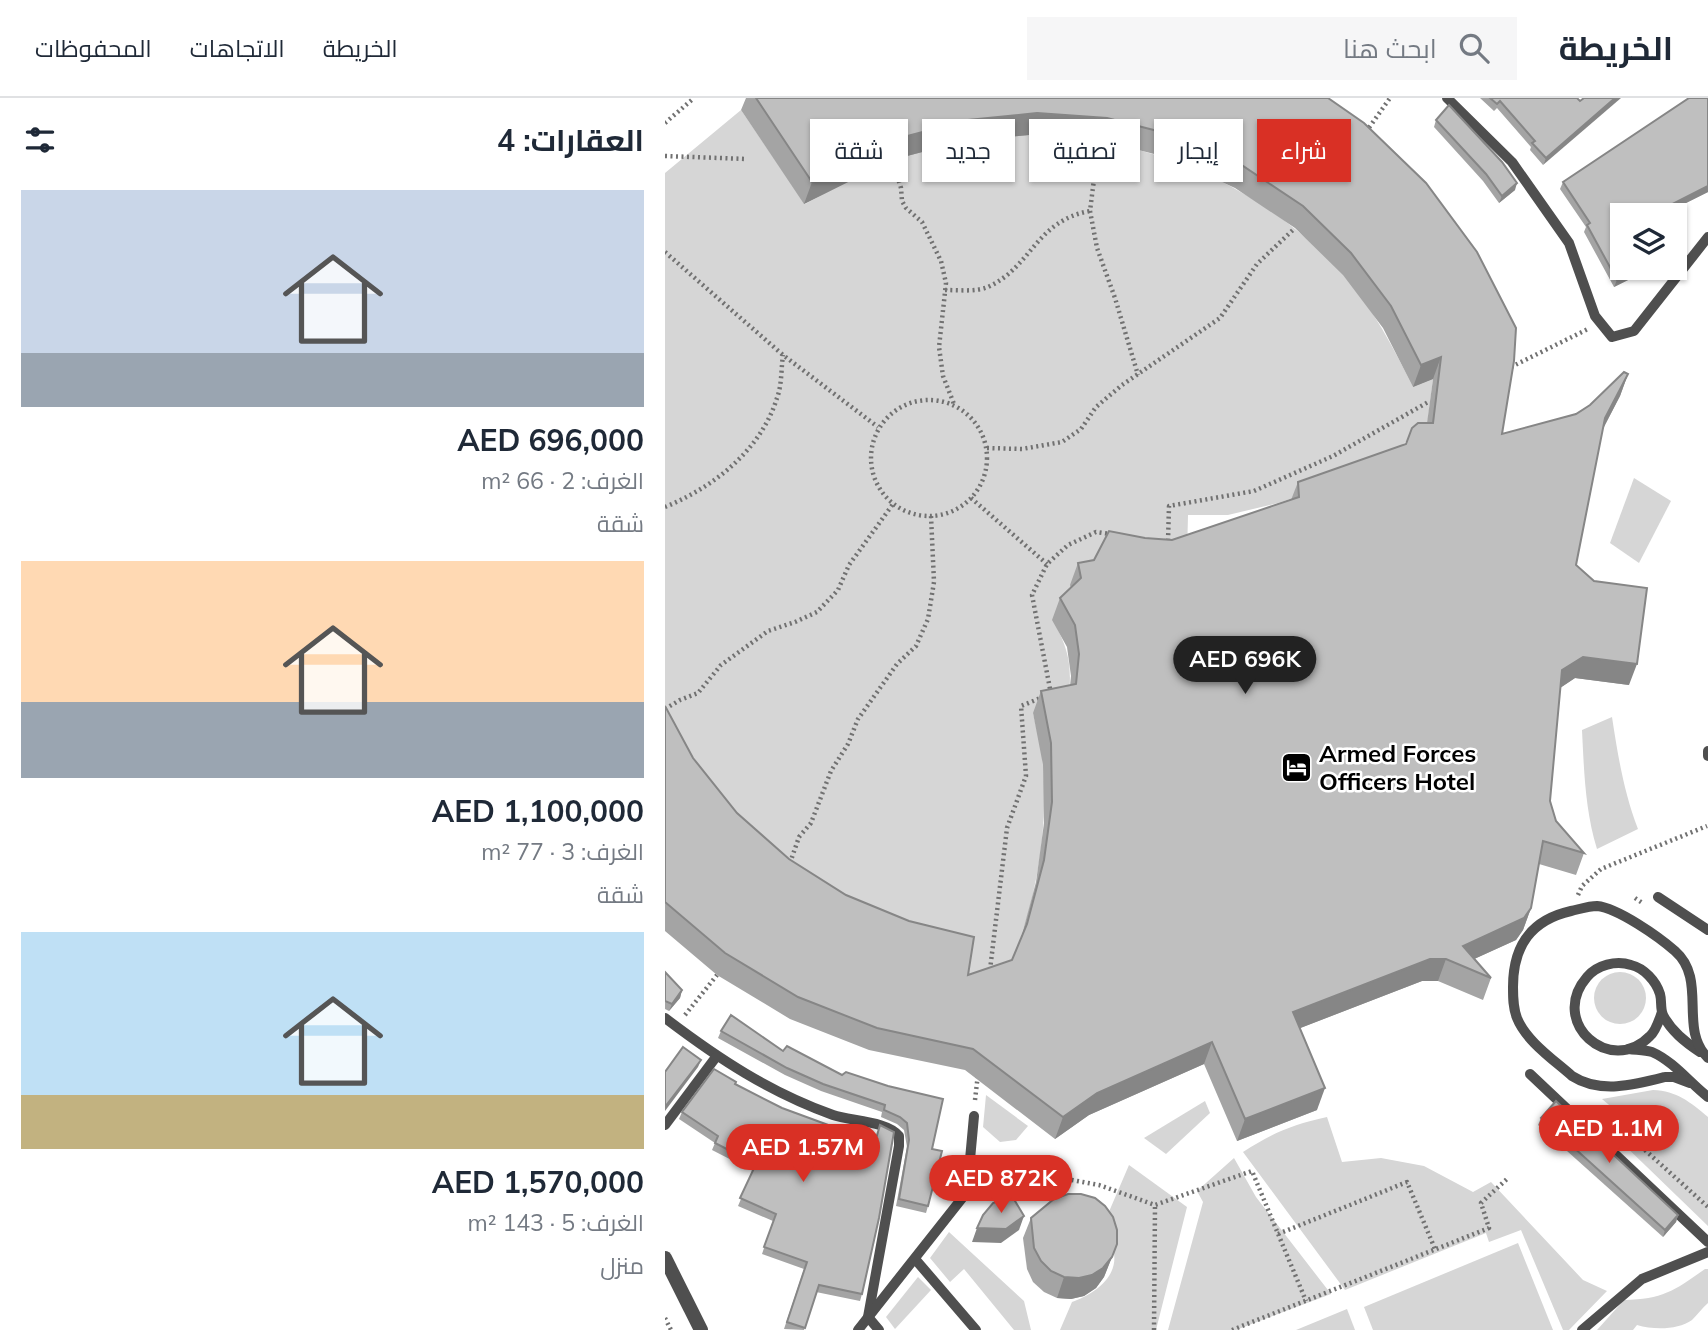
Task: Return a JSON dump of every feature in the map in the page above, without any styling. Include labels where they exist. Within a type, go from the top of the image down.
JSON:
[{"type":"street","points":[[665,1258],[702,1330]]},
{"type":"lane","points":[[1447,98],[1512,162],[1569,243],[1595,316],[1612,337],[1635,331],[1708,237]]},
{"type":"lane","points":[[1458,108],[1466,98]]},
{"type":"lane","points":[[1658,897],[1708,930]]},
{"type":"lane","points":[[1689,1083],[1674,1077],[1665,1077],[1612,1087],[1591,1085],[1572,1076],[1523,1029],[1514,1007],[1513,968],[1523,941],[1538,926],[1556,915],[1598,906],[1609,909],[1682,957],[1693,978],[1698,1046],[1708,1058]]},
{"type":"lane","points":[[1708,1058],[1672,1030],[1662,1013],[1660,992],[1649,975],[1632,965],[1611,963],[1593,971],[1579,986],[1574,1006],[1578,1026],[1591,1042],[1609,1050],[1650,1051],[1670,1063],[1689,1083],[1708,1097]]},
{"type":"lane","points":[[1629,1049],[1651,1036],[1662,1013]]},
{"type":"lane","points":[[665,1018],[716,1056],[769,1089],[835,1116],[892,1129],[899,1136],[868,1317]]},
{"type":"lane","points":[[665,1125],[716,1056]]},
{"type":"lane","points":[[1530,1074],[1708,1242]]},
{"type":"lane","points":[[858,1330],[967,1192],[974,1116]]},
{"type":"lane","points":[[1582,1330],[1642,1279],[1708,1252]]},
{"type":"lane","points":[[915,1259],[976,1330]]},
{"type":"lane","points":[[868,1317],[879,1330]]},
{"type":"path","points":[[665,123],[694,98]]},
{"type":"path","points":[[1363,135],[1389,98]]},
{"type":"path","points":[[665,156],[747,159]]},
{"type":"path","points":[[898,182],[906,208],[922,222],[941,261],[946,290],[939,347],[943,376],[954,404]]},
{"type":"path","points":[[1094,182],[1090,211],[1097,248],[1138,375]]},
{"type":"path","points":[[946,290],[986,288],[1024,260],[1048,229],[1077,214],[1090,211]]},
{"type":"path","points":[[987,448],[1022,449],[1062,442],[1081,429],[1096,407],[1122,385],[1220,318],[1257,264],[1295,228]]},
{"type":"path","points":[[665,252],[783,355],[878,427]]},
{"type":"path","points":[[1507,369],[1601,323]]},
{"type":"path","points":[[665,506],[691,496],[728,468],[760,437],[778,397],[783,355]]},
{"type":"path","points":[[926,399],[954,404],[976,422],[987,448],[985,475],[971,498],[953,511],[931,516],[911,514],[893,505],[875,482],[870,454],[878,427],[899,407],[926,399]]},
{"type":"path","points":[[1156,540],[1168,542],[1169,506],[1254,491],[1332,456],[1430,401]]},
{"type":"path","points":[[971,498],[1047,564]]},
{"type":"path","points":[[665,709],[698,693],[722,665],[768,631],[817,612],[838,590],[849,565],[893,505]]},
{"type":"path","points":[[786,870],[799,837],[811,823],[831,771],[848,744],[857,719],[897,664],[916,646],[928,619],[934,582],[931,516]]},
{"type":"path","points":[[990,974],[1007,828],[1026,776],[1021,706],[1051,694],[1032,594],[1047,564],[1068,545],[1096,532],[1121,536]]},
{"type":"path","points":[[1570,911],[1582,886],[1601,869],[1707,825]]},
{"type":"path","points":[[676,1026],[717,975]]},
{"type":"path","points":[[974,1116],[979,1068]]},
{"type":"path","points":[[969,1162],[1099,1185],[1155,1205],[1252,1171],[1306,1301]]},
{"type":"path","points":[[1232,1330],[1489,1228],[1481,1203],[1508,1178]]},
{"type":"path","points":[[1278,1234],[1407,1182],[1435,1249]]},
{"type":"path","points":[[1154,1330],[1155,1205]]},
{"type":"path","points":[[665,1318],[671,1330]]},
{"type":"shaded area","points":[[741,110],[805,204],[846,182],[908,182],[908,155],[922,151],[922,182],[1015,182],[1015,135],[1029,135],[1029,182],[1140,182],[1140,151],[1154,155],[1154,182],[1222,182],[1278,215],[1312,243],[1364,300],[1413,387],[1433,379],[1427,426],[1383,459],[1340,482],[1278,503],[1228,515],[1188,515],[1187,555],[1076,613],[1053,620],[1067,652],[1070,671],[1068,706],[1033,713],[1043,766],[1044,821],[1041,849],[1031,903],[1004,982],[960,996],[838,917],[665,742],[665,173]]},
{"type":"shaded area","points":[[1634,478],[1671,501],[1639,563],[1610,543]]},
{"type":"shaded area","points":[[1612,717],[1625,788],[1638,829],[1597,849],[1584,775],[1582,730]]},
{"type":"shaded area","points":[[1620,972],[1630,974],[1638,980],[1644,988],[1644,1008],[1638,1016],[1630,1022],[1620,1024],[1610,1022],[1602,1016],[1596,1008],[1594,998],[1596,988],[1602,980],[1610,974]]},
{"type":"shaded area","points":[[1653,1090],[1676,1095],[1708,1117],[1708,1226],[1616,1137],[1634,1126],[1602,1099]]},
{"type":"shaded area","points":[[986,1095],[1028,1126],[1016,1140],[1000,1142],[983,1127]]},
{"type":"shaded area","points":[[1205,1101],[1210,1113],[1166,1154],[1144,1138]]},
{"type":"shaded area","points":[[1327,1117],[1342,1162],[1381,1158],[1424,1166],[1473,1192],[1491,1182],[1583,1280],[1607,1291],[1569,1330],[1563,1330],[1521,1230],[1489,1242],[1486,1233],[1345,1290],[1243,1152],[1283,1130]]},
{"type":"shaded area","points":[[1234,1158],[1256,1197],[1331,1294],[1236,1330],[1168,1330],[1203,1202],[1197,1191]]},
{"type":"shaded area","points":[[1129,1165],[1187,1207],[1156,1330],[1060,1330],[1072,1302],[1096,1289],[1113,1268],[1113,1249],[1102,1228]]},
{"type":"shaded area","points":[[949,1232],[1024,1301],[1031,1330],[1014,1330],[964,1269],[950,1282],[930,1258]]},
{"type":"shaded area","points":[[1518,1243],[1553,1330],[1373,1330],[1364,1307]]},
{"type":"shaded area","points":[[1708,1269],[1708,1303],[1692,1320],[1680,1326],[1666,1328],[1637,1325],[1633,1330],[1597,1330],[1624,1300],[1659,1296]]},
{"type":"shaded area","points":[[918,1277],[931,1290],[895,1329],[886,1317]]},
{"type":"shaded area","points":[[1347,1309],[1355,1330],[1296,1330]]},
{"type":"building","points":[[756,98],[1328,98],[1364,123],[1426,183],[1477,252],[1516,328],[1514,361],[1502,434],[1576,414],[1590,405],[1624,372],[1628,374],[1605,418],[1576,565],[1594,581],[1647,588],[1637,664],[1583,657],[1562,670],[1550,801],[1556,821],[1584,853],[1543,841],[1531,908],[1524,918],[1463,946],[1491,978],[1446,959],[1430,959],[1293,1012],[1325,1088],[1245,1119],[1212,1042],[1097,1093],[1063,1117],[973,1049],[877,1028],[798,997],[725,953],[665,902],[665,706],[693,758],[737,813],[789,859],[846,895],[909,921],[974,937],[968,975],[1012,960],[1027,924],[1044,860],[1052,802],[1051,743],[1041,691],[1076,684],[1079,654],[1075,625],[1060,598],[1081,578],[1078,563],[1094,560],[1109,531],[1172,540],[1299,497],[1298,482],[1406,444],[1412,428],[1418,423],[1433,423],[1441,357],[1421,365],[1391,306],[1351,253],[1303,206],[1267,182],[1351,182],[1351,119],[1257,119],[1257,175],[1243,166],[1243,119],[1154,119],[1154,130],[1140,126],[1140,119],[1037,113],[978,119],[922,119],[922,132],[908,136],[908,119],[810,119],[810,179]]},
{"type":"building","points":[[1490,98],[1577,98],[1580,101],[1584,98],[1615,98],[1546,158],[1532,143],[1535,141],[1500,101],[1497,104]]},
{"type":"building","points":[[1689,98],[1708,98],[1708,186],[1675,203],[1610,203],[1610,267],[1587,225],[1590,223],[1563,182]]},
{"type":"building","points":[[1449,105],[1502,162],[1517,183],[1502,196],[1486,174],[1436,120]]},
{"type":"building","points":[[665,972],[682,990],[672,1004],[665,1001]]},
{"type":"building","points":[[731,1015],[783,1051],[787,1046],[842,1075],[846,1072],[888,1086],[943,1099],[932,1149],[942,1151],[928,1206],[899,1199],[909,1140],[907,1123],[884,1110],[885,1105],[823,1084],[787,1068],[721,1031]]},
{"type":"building","points":[[683,1047],[701,1060],[665,1107],[665,1072]]},
{"type":"building","points":[[714,1069],[736,1082],[735,1084],[782,1108],[850,1133],[876,1139],[880,1125],[894,1132],[862,1294],[819,1285],[805,1328],[787,1322],[807,1262],[764,1247],[776,1214],[740,1198],[756,1164],[715,1143],[718,1136],[682,1112]]},
{"type":"building","points":[[1556,1101],[1678,1215],[1665,1230],[1541,1118]]},
{"type":"building","points":[[1068,1194],[1095,1198],[1113,1217],[1117,1230],[1117,1244],[1112,1257],[1103,1268],[1092,1275],[1079,1278],[1064,1277],[1051,1271],[1034,1248],[1031,1218],[1054,1199]]},
{"type":"building","points":[[1012,1196],[1024,1216],[1006,1229],[977,1228],[993,1203]]},
{"type":"place","name":"Armed Forces Officers Hotel","points":[[1296,768]]}]
